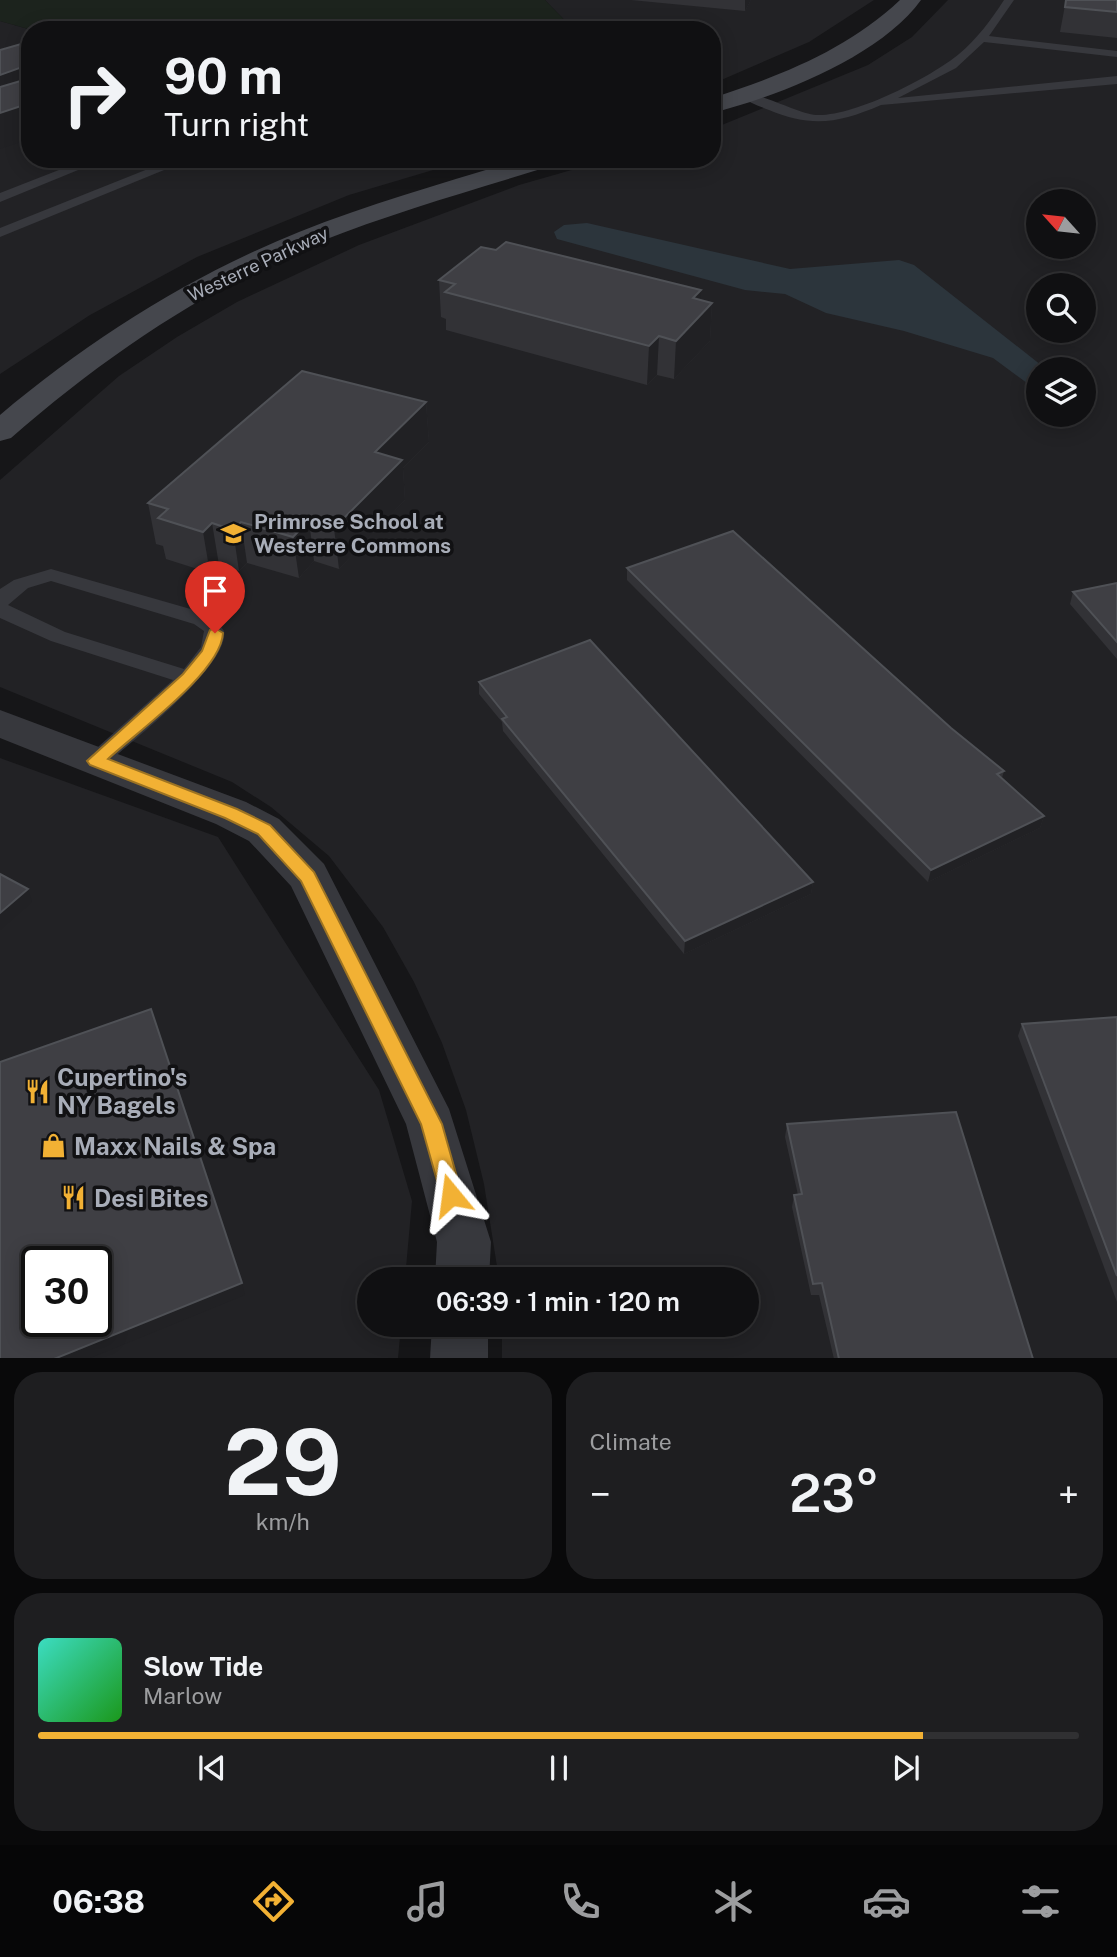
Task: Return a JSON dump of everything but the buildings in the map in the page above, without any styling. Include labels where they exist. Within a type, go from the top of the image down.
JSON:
[{"type":"street","points":[[721,103],[801,72],[855,45],[893,20],[911,0]]},
{"type":"street","name":"Westerre Parkway","points":[[0,431],[47,390],[143,321],[211,282],[277,250],[358,219],[520,168]]},
{"type":"street","points":[[0,723],[231,813],[264,830],[308,876],[432,1124],[464,1242],[463,1267]]},
{"type":"street","points":[[459,1358],[460,1337]]},
{"type":"lane","points":[[746,95],[791,114],[815,119],[834,118],[872,104],[953,65],[981,38],[1009,0]]},
{"type":"lane","points":[[981,38],[1117,54]]},
{"type":"lane","points":[[872,104],[1117,80]]},
{"type":"lane","points":[[0,198],[76,168]]},
{"type":"lane","points":[[0,233],[162,168]]},
{"type":"lane","points":[[0,602],[21,583],[51,575],[207,622],[215,633],[215,644],[188,678],[96,761]]},
{"type":"lane","points":[[0,608],[17,620],[64,638],[188,678]]},
{"type":"shaded area","points":[[0,0],[545,0],[565,21],[21,21],[21,27],[0,21]]},
{"type":"shaded area","points":[[545,0],[874,0],[809,42],[721,80],[721,21],[565,21]]},
{"type":"shaded area","points":[[948,0],[1117,0],[1117,1358],[502,1358],[502,1337],[759,1337],[759,1267],[497,1267],[484,1184],[466,1110],[442,1043],[414,982],[383,927],[329,856],[271,807],[232,782],[0,687],[0,480],[119,376],[177,337],[237,302],[359,245],[519,185],[578,168],[721,168],[721,125],[868,65],[912,37]]},
{"type":"shaded area","points":[[0,21],[21,27],[21,168],[440,168],[349,195],[197,257],[90,315],[0,374]]},
{"type":"shaded area","points":[[587,223],[790,269],[899,260],[914,265],[1031,357],[1026,357],[1026,382],[993,358],[904,331],[826,313],[785,294],[745,290],[557,239],[554,232],[564,225]]},
{"type":"shaded area","points":[[0,758],[218,837],[379,1090],[412,1201],[406,1267],[357,1267],[357,1337],[400,1337],[398,1358],[0,1358]]},
{"type":"place","name":"Primrose School at Westerre Commons","points":[[234,533]]},
{"type":"place","name":"Cupertino's NY Bagels","points":[[37,1091]]},
{"type":"place","name":"Maxx Nails & Spa","points":[[54,1146]]},
{"type":"place","name":"Desi Bites","points":[[74,1198]]},
{"type":"route","points":[[215,633],[215,644],[188,678],[96,761],[231,813],[264,830],[308,876],[432,1124],[451,1195]]}]
